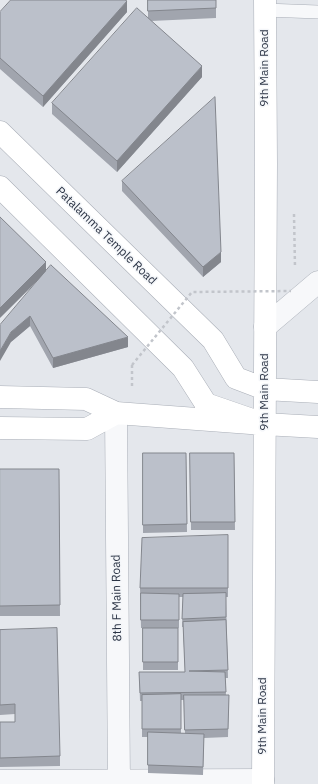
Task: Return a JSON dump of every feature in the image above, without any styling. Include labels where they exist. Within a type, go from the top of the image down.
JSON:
[{"type":"main road","name":"9th Main Road","points":[[263,782],[265,5]]},
{"type":"main road","name":"Patalamma Temple Road","points":[[0,132],[213,340],[236,378],[265,389],[318,392]]},
{"type":"main road","points":[[0,187],[183,368],[206,404],[264,424]]},
{"type":"main road","points":[[0,397],[86,399],[116,413],[318,427]]},
{"type":"main road","points":[[0,428],[87,429],[116,413]]},
{"type":"street","points":[[265,327],[318,282]]},
{"type":"street","name":"8th F Main Road","points":[[116,413],[119,782]]},
{"type":"street","points":[[0,781],[263,782]]},
{"type":"lane","points":[[265,5],[293,6],[318,12]]},
{"type":"path","points":[[293,211],[296,275]]},
{"type":"path","points":[[132,396],[132,365],[192,292],[291,291]]},
{"type":"building","points":[[11,0],[127,1],[43,96],[0,58],[0,12]]},
{"type":"building","points":[[148,0],[216,0],[216,8],[148,11]]},
{"type":"building","points":[[137,8],[202,66],[117,161],[52,103]]},
{"type":"building","points":[[215,97],[221,252],[203,267],[122,181]]},
{"type":"building","points":[[0,217],[46,262],[0,308]]},
{"type":"building","points":[[51,265],[128,337],[53,358],[30,316],[11,332],[0,351],[0,325]]},
{"type":"building","points":[[143,453],[186,453],[187,524],[143,525]]},
{"type":"building","points":[[190,453],[234,453],[235,522],[191,522]]},
{"type":"building","points":[[0,469],[59,469],[60,605],[0,606]]},
{"type":"building","points":[[228,535],[228,588],[140,588],[142,538]]},
{"type":"building","points":[[141,593],[179,594],[179,620],[141,620]]},
{"type":"building","points":[[226,593],[226,617],[182,619],[183,594]]},
{"type":"building","points":[[226,620],[228,670],[189,671],[225,672],[226,692],[140,693],[139,672],[185,672],[183,622]]},
{"type":"building","points":[[57,628],[60,756],[0,758],[0,722],[15,722],[15,704],[0,705],[0,630]]},
{"type":"building","points":[[143,628],[178,628],[178,662],[143,662]]},
{"type":"building","points":[[181,694],[181,729],[142,729],[142,695]]},
{"type":"building","points":[[184,695],[229,695],[228,729],[185,730]]},
{"type":"building","points":[[148,732],[204,734],[203,767],[148,765]]}]
